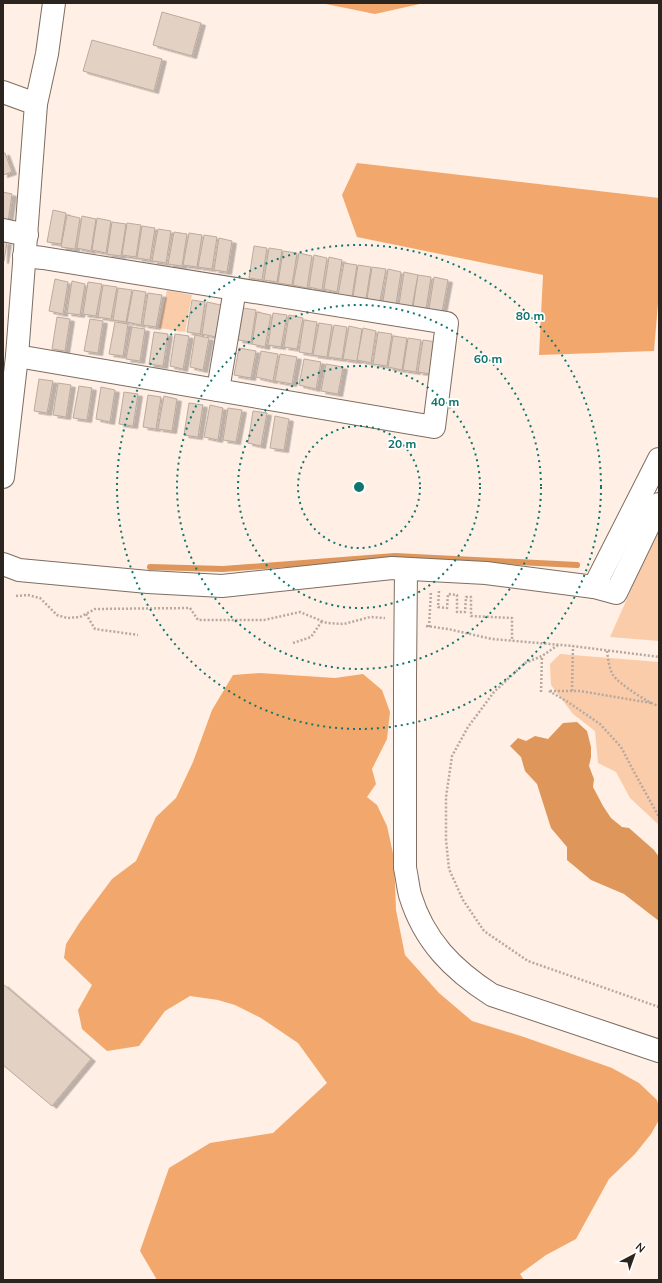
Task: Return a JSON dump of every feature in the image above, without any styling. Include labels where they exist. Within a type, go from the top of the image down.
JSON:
[{"type":"street","points":[[3,477],[17,356],[11,331],[27,235],[36,104],[47,54],[54,3]]},
{"type":"street","points":[[3,92],[36,104]]},
{"type":"street","points":[[3,230],[27,235]]},
{"type":"street","points":[[17,356],[434,427],[447,323],[24,256]]},
{"type":"street","points":[[218,390],[235,289]]},
{"type":"street","points":[[594,587],[659,459]]},
{"type":"street","points":[[3,564],[19,570],[148,582],[222,586],[392,568],[486,573],[594,587],[616,593],[659,504]]},
{"type":"street","points":[[406,569],[406,868],[410,895],[422,924],[437,949],[455,968],[473,983],[492,995],[659,1051]]},
{"type":"path","points":[[429,627],[431,589]]},
{"type":"path","points":[[439,589],[438,606],[447,608],[448,594],[457,595],[457,612],[465,612],[466,597],[471,597],[472,616],[512,618],[512,641]]},
{"type":"path","points":[[16,596],[28,595],[40,598],[57,615],[67,618],[80,617],[95,609],[190,608],[198,620],[264,620],[300,612],[327,623],[344,624],[370,617],[406,618]]},
{"type":"path","points":[[86,614],[95,629],[138,635]]},
{"type":"path","points":[[293,643],[311,637],[322,621]]},
{"type":"path","points":[[448,629],[492,639],[572,646],[659,657]]},
{"type":"path","points":[[558,645],[542,656],[525,663],[494,692],[468,728],[452,756],[446,797],[446,840],[450,869],[463,900],[484,931],[528,961],[659,1007]]},
{"type":"path","points":[[572,646],[572,691]]},
{"type":"path","points":[[607,650],[613,676],[651,704]]},
{"type":"path","points":[[541,692],[542,656]]},
{"type":"path","points":[[659,706],[615,696],[572,691],[549,691],[600,724],[621,747],[632,770],[659,817]]},
{"type":"shaded area","points":[[321,3],[424,3],[375,14]]},
{"type":"shaded area","points":[[357,163],[659,198],[659,292],[654,351],[539,355],[543,275],[357,237],[342,195]]},
{"type":"shaded area","points":[[167,290],[192,295],[185,332],[159,328]]},
{"type":"shaded area","points":[[659,527],[659,641],[610,637]]},
{"type":"shaded area","points":[[560,654],[659,662],[659,825],[630,798],[616,772],[598,763],[595,731],[573,714],[551,685],[550,664]]},
{"type":"shaded area","points":[[260,673],[335,678],[363,674],[382,690],[390,712],[387,739],[372,769],[376,784],[367,797],[377,805],[387,826],[394,858],[396,910],[405,955],[439,993],[472,1021],[524,1037],[612,1068],[639,1083],[657,1100],[659,1107],[659,1120],[651,1134],[635,1154],[609,1179],[576,1239],[546,1255],[520,1274],[524,1280],[157,1280],[140,1251],[169,1168],[210,1143],[273,1133],[327,1083],[298,1043],[261,1018],[235,1005],[218,1000],[190,996],[165,1011],[139,1046],[107,1051],[82,1029],[78,1010],[92,985],[64,958],[66,944],[80,922],[112,879],[136,861],[156,817],[176,798],[193,762],[212,710],[233,675]]},
{"type":"shaded area","points":[[577,722],[587,731],[591,747],[589,766],[594,779],[593,787],[603,806],[611,818],[622,827],[629,828],[654,850],[659,857],[659,921],[624,894],[591,880],[567,860],[567,847],[551,828],[537,784],[525,771],[521,757],[510,746],[518,738],[526,741],[535,736],[548,739],[563,723]]},
{"type":"building","points":[[162,12],[201,23],[192,56],[153,45]]},
{"type":"building","points":[[92,40],[162,59],[154,91],[83,71]]},
{"type":"building","points":[[3,153],[5,153],[12,172],[3,175]]},
{"type":"building","points":[[3,192],[12,194],[8,222],[3,221]]},
{"type":"building","points":[[53,210],[66,213],[61,244],[47,242]]},
{"type":"building","points":[[67,215],[80,218],[75,249],[61,247]]},
{"type":"building","points":[[82,216],[96,219],[91,251],[77,248]]},
{"type":"building","points":[[97,218],[111,221],[106,253],[92,250]]},
{"type":"building","points":[[112,222],[126,224],[121,256],[107,254]]},
{"type":"building","points":[[127,223],[141,225],[136,257],[122,255]]},
{"type":"building","points":[[142,226],[155,228],[150,260],[137,258]]},
{"type":"building","points":[[158,229],[171,231],[166,263],[152,261]]},
{"type":"building","points":[[174,232],[187,234],[182,266],[168,264]]},
{"type":"building","points":[[189,233],[202,235],[197,267],[183,265]]},
{"type":"building","points":[[204,235],[217,237],[212,269],[198,267]]},
{"type":"building","points":[[219,238],[232,241],[227,272],[214,270]]},
{"type":"building","points":[[3,242],[7,242],[4,261],[3,261]]},
{"type":"building","points":[[254,246],[267,248],[262,280],[249,278]]},
{"type":"building","points":[[269,248],[282,250],[277,282],[264,280]]},
{"type":"building","points":[[283,251],[297,253],[292,285],[278,283]]},
{"type":"building","points":[[299,253],[312,256],[307,288],[293,285]]},
{"type":"building","points":[[314,255],[327,258],[322,290],[309,287]]},
{"type":"building","points":[[329,257],[342,260],[337,292],[324,289]]},
{"type":"building","points":[[344,263],[357,265],[352,297],[338,295]]},
{"type":"building","points":[[358,265],[371,267],[366,299],[353,297]]},
{"type":"building","points":[[372,267],[386,269],[380,301],[367,299]]},
{"type":"building","points":[[388,269],[401,272],[396,304],[383,301]]},
{"type":"building","points":[[404,272],[418,275],[412,307],[399,305]]},
{"type":"building","points":[[418,275],[431,277],[426,309],[413,307]]},
{"type":"building","points":[[434,277],[448,280],[442,312],[429,309]]},
{"type":"building","points":[[55,279],[68,282],[63,314],[49,311]]},
{"type":"building","points":[[72,281],[85,284],[80,315],[67,313]]},
{"type":"building","points":[[88,282],[102,284],[96,316],[83,314]]},
{"type":"building","points":[[103,285],[117,287],[111,319],[98,317]]},
{"type":"building","points":[[118,288],[132,290],[126,322],[113,320]]},
{"type":"building","points":[[133,290],[146,292],[141,325],[127,322]]},
{"type":"building","points":[[148,293],[162,295],[156,327],[143,325]]},
{"type":"building","points":[[192,300],[205,302],[200,334],[187,332]]},
{"type":"building","points":[[207,302],[221,305],[216,337],[202,334]]},
{"type":"building","points":[[243,308],[256,310],[251,342],[238,340]]},
{"type":"building","points":[[257,312],[271,315],[265,347],[252,344]]},
{"type":"building","points":[[273,313],[287,315],[281,347],[268,345]]},
{"type":"building","points":[[289,315],[303,318],[297,349],[284,347]]},
{"type":"building","points":[[57,317],[70,319],[65,351],[52,349]]},
{"type":"building","points":[[90,319],[103,321],[98,353],[84,351]]},
{"type":"building","points":[[304,320],[317,322],[312,354],[299,352]]},
{"type":"building","points":[[115,322],[128,324],[123,356],[109,354]]},
{"type":"building","points":[[319,323],[332,325],[327,357],[313,355]]},
{"type":"building","points":[[334,325],[347,327],[342,359],[328,357]]},
{"type":"building","points":[[349,326],[362,329],[357,361],[343,359]]},
{"type":"building","points":[[132,327],[145,329],[140,361],[126,359]]},
{"type":"building","points":[[363,328],[376,331],[371,363],[357,360]]},
{"type":"building","points":[[154,332],[168,334],[163,366],[149,364]]},
{"type":"building","points":[[378,332],[392,334],[387,366],[373,364]]},
{"type":"building","points":[[175,334],[189,336],[183,369],[170,366]]},
{"type":"building","points":[[195,335],[209,338],[203,370],[190,367]]},
{"type":"building","points":[[393,336],[407,338],[402,370],[388,367]]},
{"type":"building","points":[[408,338],[421,340],[416,372],[403,370]]},
{"type":"building","points":[[423,340],[437,342],[431,374],[418,372]]},
{"type":"building","points":[[239,348],[256,351],[251,378],[234,375]]},
{"type":"building","points":[[261,351],[278,354],[273,381],[256,377]]},
{"type":"building","points":[[280,354],[297,357],[292,384],[275,381]]},
{"type":"building","points":[[304,359],[321,362],[316,389],[299,385]]},
{"type":"building","points":[[326,364],[343,367],[338,394],[321,391]]},
{"type":"building","points":[[39,379],[53,381],[47,413],[34,411]]},
{"type":"building","points":[[58,383],[71,385],[66,417],[53,415]]},
{"type":"building","points":[[79,386],[92,388],[87,420],[73,418]]},
{"type":"building","points":[[101,387],[115,390],[110,422],[96,419]]},
{"type":"building","points":[[124,392],[138,394],[133,426],[119,424]]},
{"type":"building","points":[[148,395],[161,397],[156,429],[143,427]]},
{"type":"building","points":[[164,396],[177,399],[172,431],[158,429]]},
{"type":"building","points":[[189,403],[203,405],[198,437],[184,435]]},
{"type":"building","points":[[210,405],[223,408],[218,440],[204,437]]},
{"type":"building","points":[[228,408],[242,410],[236,442],[223,440]]},
{"type":"building","points":[[253,411],[267,413],[261,446],[248,443]]},
{"type":"building","points":[[275,416],[289,419],[284,450],[270,448]]},
{"type":"building","points":[[3,984],[91,1059],[52,1106],[3,1065]]},
{"type":"waterway","points":[[150,567],[223,569],[395,556],[577,565]]}]
